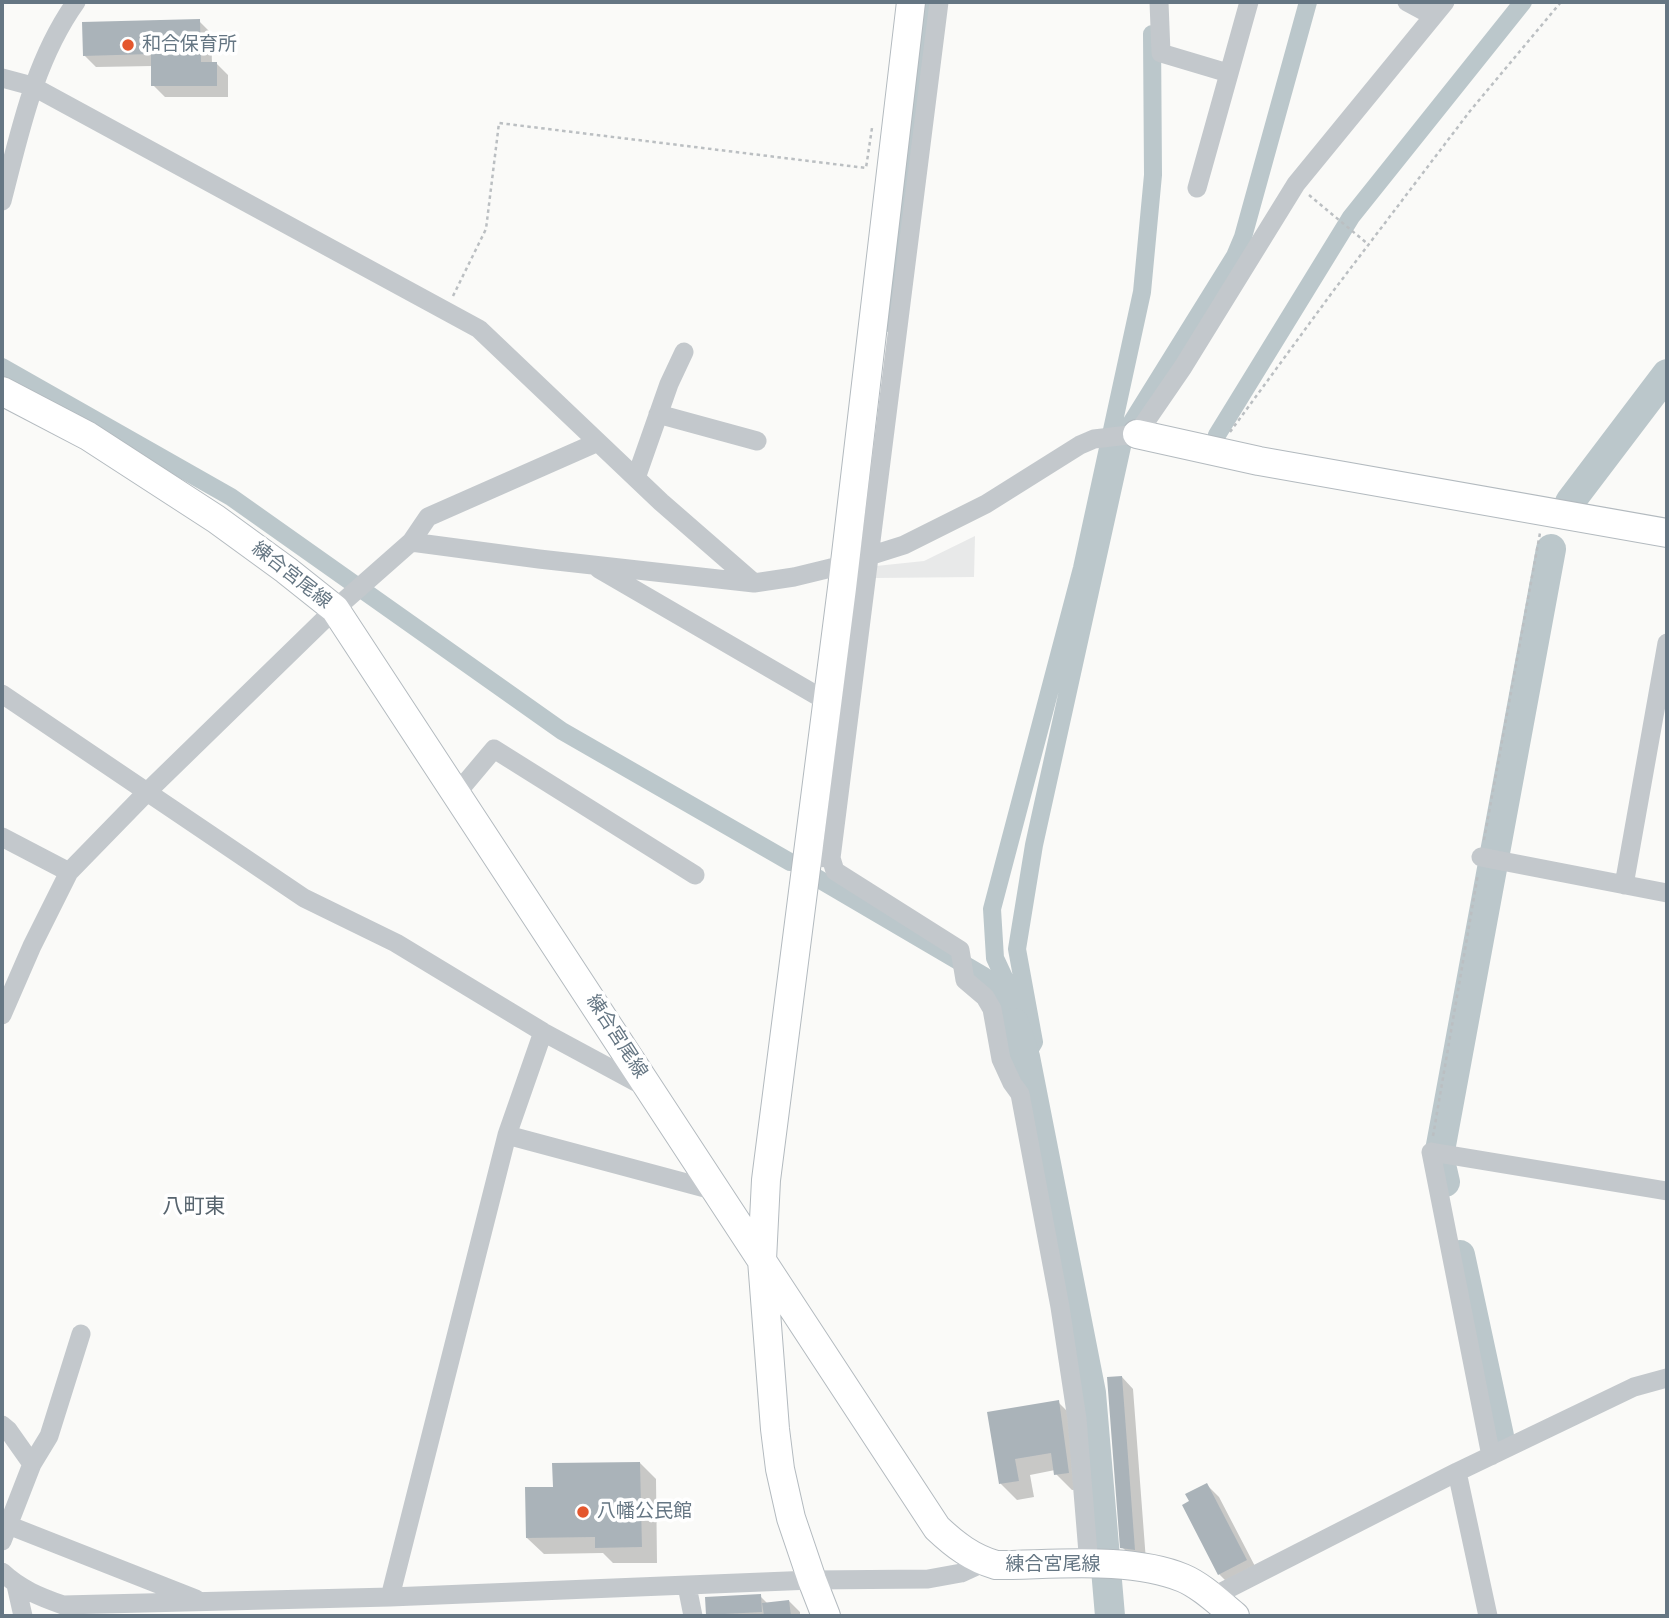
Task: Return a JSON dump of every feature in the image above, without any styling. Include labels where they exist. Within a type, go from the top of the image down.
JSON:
[{"type":"street","points":[[2,201],[32,86],[51,43],[76,2]]},
{"type":"street","points":[[911,2],[857,560],[828,702],[820,857],[835,871],[960,950],[965,980],[985,997],[992,1009],[1001,1059],[1020,1094],[1060,1307],[1077,1419],[1089,1565]]},
{"type":"street","points":[[827,1616],[811,1580],[791,1518],[780,1469],[762,1260],[766,1180],[820,857],[857,560],[939,2]]},
{"type":"street","points":[[1159,2],[1161,53],[1228,73]]},
{"type":"street","points":[[1197,188],[1249,2]]},
{"type":"street","points":[[1133,435],[1183,368],[1296,184],[1439,9],[1407,2]]},
{"type":"street","points":[[2,78],[32,86],[479,329],[597,442],[754,583]]},
{"type":"street","points":[[636,478],[658,414],[684,352]]},
{"type":"street","name":"練合宮尾線","points":[[2,391],[88,436],[215,519],[335,609],[650,1090],[720,1192],[937,1528],[956,1546],[996,1565],[1153,1568],[1186,1579],[1235,1616]]},
{"type":"street","points":[[658,414],[757,441]]},
{"type":"street","points":[[411,542],[754,583],[794,577],[904,545],[986,504],[1080,445],[1094,439],[1133,435],[1667,533]]},
{"type":"street","points":[[2,1015],[69,872],[335,609],[411,542],[428,517],[597,442]]},
{"type":"street","points":[[590,565],[828,702]]},
{"type":"street","points":[[1624,885],[1667,643]]},
{"type":"street","points":[[2,694],[304,898],[396,943],[543,1032],[650,1090]]},
{"type":"street","points":[[457,793],[494,749],[695,875]]},
{"type":"street","points":[[2,837],[69,872]]},
{"type":"street","points":[[1481,857],[1667,893]]},
{"type":"street","points":[[390,1597],[507,1135],[543,1032]]},
{"type":"street","points":[[507,1135],[720,1192]]},
{"type":"street","points":[[1491,1456],[1431,1152],[1667,1191]]},
{"type":"street","points":[[81,1334],[49,1436],[32,1464],[5,1533],[206,1603]]},
{"type":"street","points":[[1212,1597],[1457,1472],[1634,1387],[1667,1378]]},
{"type":"street","points":[[2,1425],[32,1464]]},
{"type":"street","points":[[1457,1472],[1488,1616]]},
{"type":"street","points":[[6,1581],[63,1605],[206,1603],[279,1608],[390,1597],[811,1580],[928,1579],[961,1573],[985,1562]]},
{"type":"street","points":[[6,1581],[23,1616]]},
{"type":"street","points":[[687,1586],[693,1616]]},
{"type":"path","points":[[1216,452],[1331,293],[1370,246],[1470,110],[1561,2]]},
{"type":"path","points":[[446,310],[486,229],[499,123],[866,167],[872,128]]},
{"type":"path","points":[[1296,184],[1370,246]]},
{"type":"path","points":[[1431,1152],[1544,512]]},
{"type":"shaded area","points":[[975,536],[974,577],[875,578],[876,566],[924,561]]},
{"type":"building","points":[[200,19],[201,62],[217,62],[217,86],[151,86],[151,54],[83,56],[82,22]]},
{"type":"building","points":[[1122,1376],[1135,1550],[1120,1548],[1107,1377]]},
{"type":"building","points":[[1059,1400],[1069,1473],[1054,1475],[1051,1453],[1015,1459],[1019,1481],[999,1484],[987,1412]]},
{"type":"building","name":"八幡公民館","points":[[640,1462],[642,1547],[595,1548],[595,1537],[526,1538],[525,1487],[553,1487],[552,1463]]},
{"type":"building","points":[[1207,1483],[1247,1560],[1218,1575],[1182,1505],[1189,1501],[1185,1494]]},
{"type":"building","points":[[761,1594],[762,1612],[706,1615],[705,1597]]},
{"type":"building","points":[[789,1600],[791,1616],[764,1616],[762,1603]]},
{"type":"waterway","points":[[889,323],[928,2]]},
{"type":"waterway","points":[[1034,1042],[1017,949],[1034,845],[1125,433],[1235,256],[1243,237],[1308,2]]},
{"type":"waterway","points":[[1217,435],[1351,217],[1523,2]]},
{"type":"waterway","points":[[1025,1057],[1034,1042],[995,958],[992,909],[1082,568],[1142,292],[1153,175],[1152,34]]},
{"type":"waterway","points":[[2,367],[231,497],[562,731],[790,862]]},
{"type":"waterway","points":[[1570,502],[1667,374]]},
{"type":"waterway","points":[[1445,1182],[1439,1156],[1551,549]]},
{"type":"waterway","points":[[817,878],[984,976],[1014,1023]]},
{"type":"waterway","points":[[1014,1023],[1025,1057],[1091,1393],[1110,1616]]},
{"type":"waterway","points":[[1460,1255],[1499,1436]]},
{"type":"place","name":"和合保育所","points":[[128,45]]},
{"type":"place","name":"八幡公民館","points":[[583,1512]]},
{"type":"district","name":"八町東","points":[[194,1208]]}]
